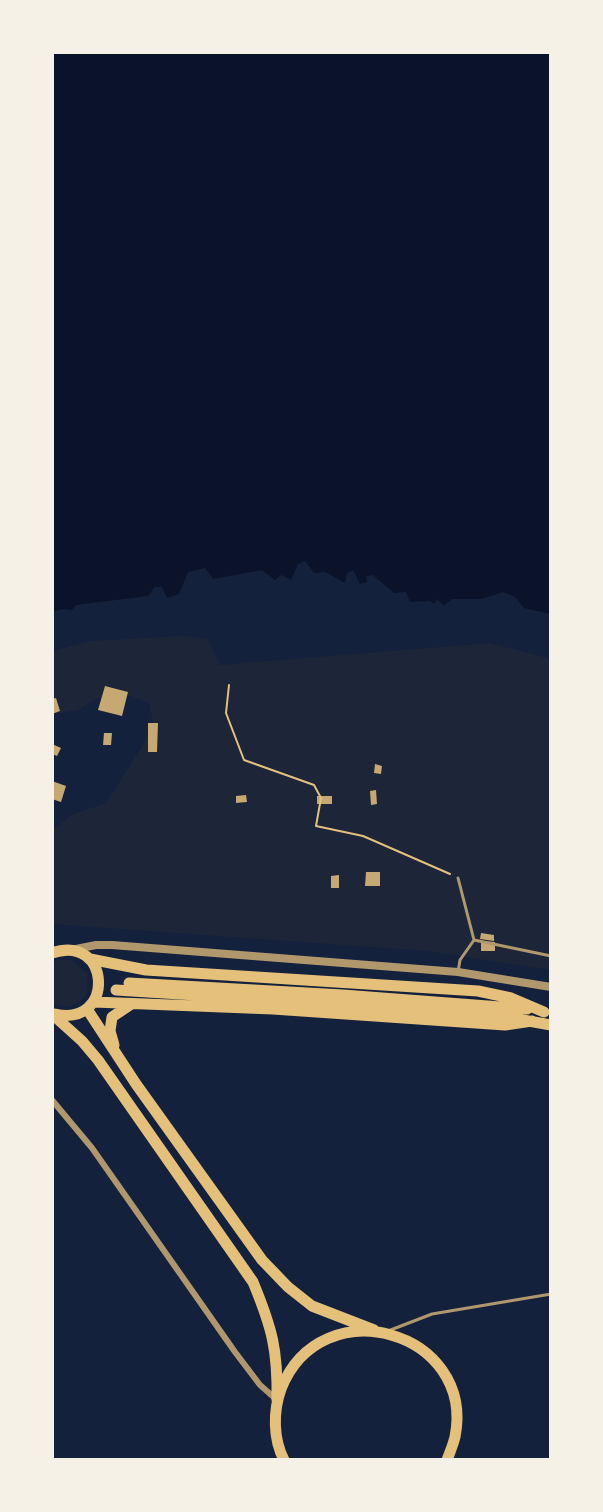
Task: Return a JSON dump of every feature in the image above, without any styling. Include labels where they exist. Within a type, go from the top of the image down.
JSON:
[{"type":"highway","points":[[52,953],[71,950],[90,959],[146,970],[478,991],[511,998],[547,1013]]},
{"type":"highway","points":[[90,959],[100,980],[99,991],[91,1005]]},
{"type":"highway","points":[[547,1013],[490,1005],[116,986],[483,1013],[551,1025]]},
{"type":"highway","points":[[120,1060],[113,1042],[111,1022],[116,1013],[136,1003]]},
{"type":"highway","points":[[52,1014],[68,1017],[91,1005],[136,1003],[505,1025],[532,1021]]},
{"type":"highway","points":[[91,1005],[120,1060],[262,1260],[288,1287],[312,1306],[411,1342],[433,1359],[448,1382],[456,1408],[455,1436],[447,1460]]},
{"type":"highway","points":[[52,1014],[98,1060],[253,1282],[269,1320],[278,1360],[275,1426],[281,1457]]},
{"type":"highway","points":[[277,1400],[286,1376],[302,1356],[323,1340],[348,1332],[380,1331]]},
{"type":"street","points":[[71,950],[112,945],[458,972],[551,987]]},
{"type":"street","points":[[52,1100],[92,1148],[260,1385],[277,1400]]},
{"type":"lane","points":[[458,878],[474,940],[460,960],[458,972]]},
{"type":"lane","points":[[474,940],[551,956]]},
{"type":"lane","points":[[380,1331],[432,1314],[551,1294]]},
{"type":"path","points":[[229,685],[226,713],[244,760],[314,785],[321,798],[316,826],[363,836],[458,878]]},
{"type":"shaded area","points":[[52,52],[551,52],[551,614],[524,608],[515,597],[503,592],[482,599],[452,599],[444,606],[437,599],[434,604],[430,601],[410,602],[406,592],[394,593],[373,575],[366,576],[367,582],[360,584],[353,570],[347,573],[345,583],[325,572],[314,573],[305,561],[298,564],[291,580],[281,575],[275,580],[262,570],[213,579],[205,568],[188,572],[179,594],[167,598],[162,587],[155,587],[148,596],[76,605],[72,610],[52,612]]},
{"type":"shaded area","points":[[183,636],[207,639],[220,665],[490,643],[551,659],[551,970],[427,951],[52,924],[52,831],[71,815],[106,803],[154,728],[149,703],[131,696],[96,699],[78,710],[52,714],[52,651],[91,641]]},
{"type":"shaded area","points":[[72,960],[87,973],[87,993],[72,1006],[52,1003],[52,963]]},
{"type":"building","points":[[105,686],[128,692],[122,716],[98,710]]},
{"type":"building","points":[[56,698],[60,711],[52,714],[52,699]]},
{"type":"building","points":[[148,723],[158,723],[157,752],[148,752]]},
{"type":"building","points":[[104,733],[112,733],[111,745],[103,745]]},
{"type":"building","points":[[52,744],[61,748],[57,756],[52,754]]},
{"type":"building","points":[[375,764],[382,766],[381,774],[374,773]]},
{"type":"building","points":[[52,781],[66,786],[61,802],[52,799]]},
{"type":"building","points":[[376,790],[377,804],[371,805],[370,791]]},
{"type":"building","points":[[246,795],[247,802],[236,803],[236,796]]},
{"type":"building","points":[[317,796],[332,796],[332,804],[317,804]]},
{"type":"building","points":[[366,872],[380,872],[380,886],[365,886]]},
{"type":"building","points":[[339,875],[339,888],[331,888],[331,876]]},
{"type":"building","points":[[481,933],[494,935],[494,941],[480,939]]},
{"type":"building","points":[[481,941],[495,942],[495,951],[481,951]]}]
